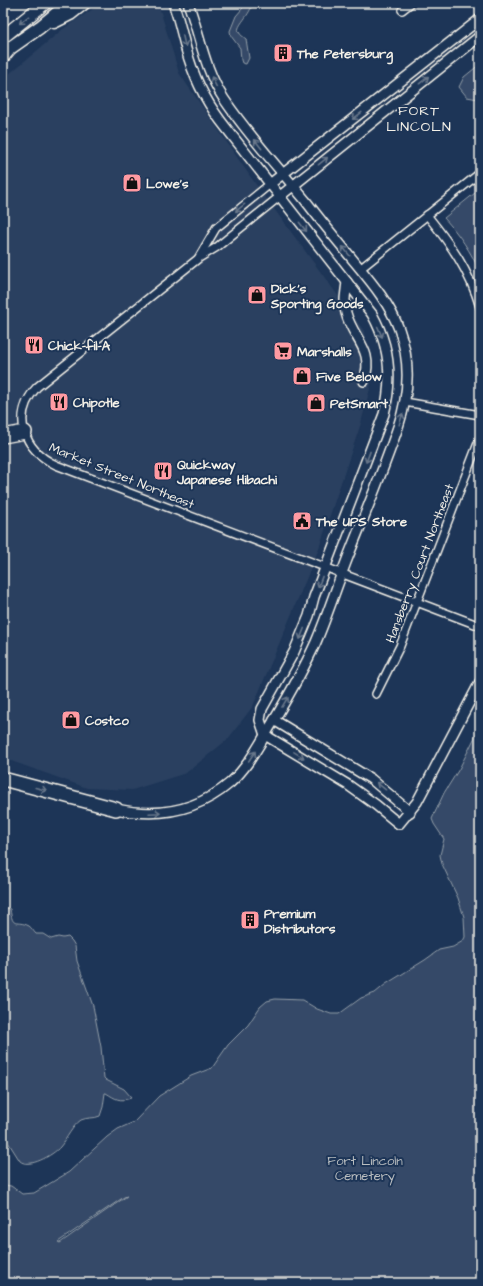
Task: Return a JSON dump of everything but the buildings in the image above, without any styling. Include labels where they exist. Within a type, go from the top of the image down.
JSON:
[{"type":"highway","points":[[3,436],[25,432]]},
{"type":"highway","points":[[3,779],[116,809]]},
{"type":"main road","points":[[3,37],[45,3]]},
{"type":"main road","points":[[5,53],[69,3]]},
{"type":"main road","points":[[40,27],[63,18],[84,3]]},
{"type":"street","points":[[173,3],[195,77],[206,99],[218,118],[372,314],[380,331],[388,358],[390,386],[384,414],[298,643],[288,664],[262,709],[260,720],[265,735],[352,788],[399,824],[410,812],[420,797],[480,682]]},
{"type":"street","points":[[116,809],[158,813],[183,808],[202,801],[221,790],[237,776],[251,758],[297,681],[310,655],[397,431],[405,402],[408,383],[404,345],[399,328],[386,304],[360,269],[282,174],[218,90],[205,60],[188,3]]},
{"type":"street","points":[[402,10],[411,3]]},
{"type":"street","points":[[270,184],[480,19]]},
{"type":"street","points":[[280,197],[480,36]]},
{"type":"street","points":[[377,101],[385,111]]},
{"type":"street","points":[[360,269],[480,173]]},
{"type":"street","name":"Market Street Northeast","points":[[199,258],[216,228],[270,184]]},
{"type":"street","name":"Market Street Northeast","points":[[280,197],[217,247],[199,258],[37,387],[29,398],[25,407],[23,420],[28,442],[37,453],[56,465],[480,626]]},
{"type":"street","points":[[427,215],[459,258],[479,298],[480,307]]},
{"type":"street","points":[[347,282],[345,303],[346,313],[351,326],[363,346],[367,358],[367,370],[364,381]]},
{"type":"street","points":[[405,402],[480,414]]},
{"type":"street","name":"Hansberry Court Northeast","points":[[376,694],[400,646],[480,438]]},
{"type":"street","points":[[274,720],[371,779],[410,812]]},
{"type":"shaded area","points":[[102,3],[158,3],[179,73],[252,179],[364,331],[372,381],[361,423],[318,551],[253,706],[228,739],[186,773],[132,790],[87,788],[3,758],[3,79],[63,29]]},
{"type":"green space","points":[[252,3],[238,29],[240,34],[246,39],[249,58],[246,64],[242,63],[240,48],[231,36],[230,31],[236,16],[243,7],[241,4]]},
{"type":"green space","points":[[480,64],[480,97],[478,99],[467,97],[459,87],[464,77]]},
{"type":"green space","points":[[480,189],[480,272],[473,257],[455,230],[444,218]]},
{"type":"green space","name":"Fort Lincoln Cemetery","points":[[480,727],[480,1283],[3,1283],[3,1185],[11,1186],[22,1194],[34,1193],[69,1172],[107,1137],[118,1129],[134,1122],[159,1096],[191,1076],[212,1068],[228,1045],[248,1025],[260,1007],[267,1001],[275,999],[302,1000],[317,1009],[331,1014],[339,1014],[361,998],[375,993],[386,984],[439,950],[453,947],[463,941],[465,937],[464,917],[458,898],[442,864],[440,855],[444,839],[432,819],[444,793],[459,769]],"holes":[[[127,1196],[60,1243],[58,1242]]]},
{"type":"green space","points":[[3,907],[10,909],[12,920],[14,922],[29,926],[36,934],[43,934],[51,939],[68,937],[72,941],[75,946],[77,961],[93,1006],[101,1047],[104,1078],[124,1089],[131,1097],[120,1100],[105,1093],[100,1116],[81,1120],[75,1125],[57,1150],[41,1160],[29,1163],[20,1161],[3,1134]]},
{"type":"place","name":"The Petersburg","points":[[283,53]]},
{"type":"place","name":"Lowe's","points":[[132,183]]},
{"type":"place","name":"Dick's Sporting Goods","points":[[257,295]]},
{"type":"place","name":"Chick-fil-A","points":[[34,345]]},
{"type":"place","name":"Marshalls","points":[[283,351]]},
{"type":"place","name":"Five Below","points":[[302,376]]},
{"type":"place","name":"Chipotle","points":[[59,402]]},
{"type":"place","name":"PetSmart","points":[[316,403]]},
{"type":"place","name":"Quickway Japanese Hibachi","points":[[163,471]]},
{"type":"place","name":"The UPS Store","points":[[302,521]]},
{"type":"place","name":"Costco","points":[[71,720]]},
{"type":"place","name":"Premium Distributors","points":[[250,920]]},
{"type":"district","name":"FORT LINCOLN","points":[[419,118]]}]
